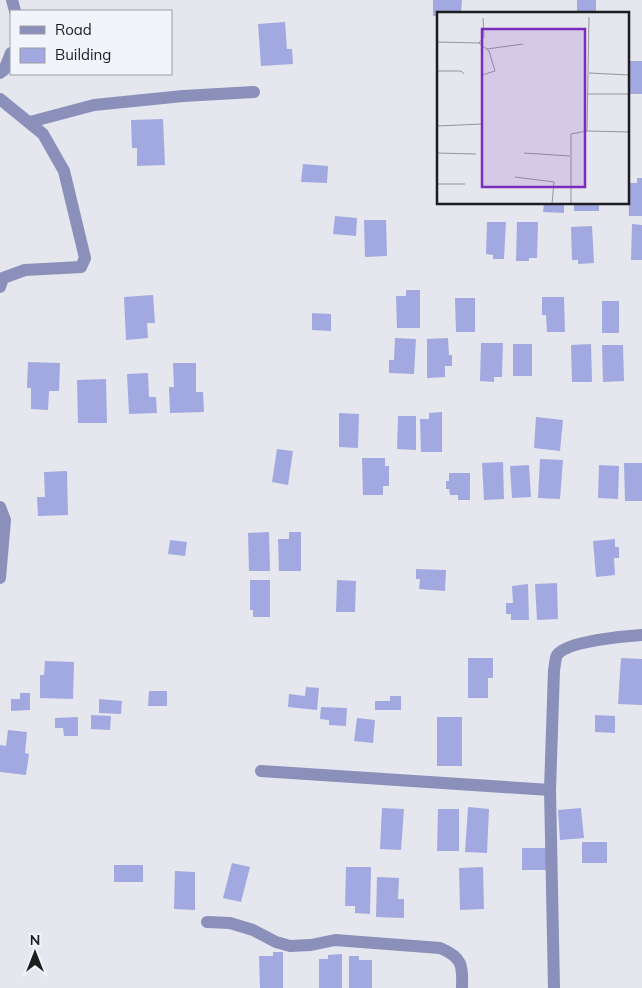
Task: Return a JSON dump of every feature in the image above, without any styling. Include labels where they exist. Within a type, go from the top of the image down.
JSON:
[{"type":"street","points":[[0,73],[4,70],[10,55]]},
{"type":"street","points":[[30,122],[94,105],[183,96],[254,92]]},
{"type":"street","points":[[0,99],[43,134],[64,171],[85,258],[81,267],[25,270],[3,278],[0,287]]},
{"type":"street","points":[[0,506],[5,520],[0,578]]},
{"type":"street","points":[[554,988],[550,790],[556,656],[564,649],[579,644],[642,635]]},
{"type":"street","points":[[261,771],[550,790]]},
{"type":"street","points":[[207,922],[230,924],[253,930],[276,942],[290,946],[311,945],[335,940],[440,948],[453,953],[460,962],[463,972],[462,988]]},
{"type":"building","points":[[433,0],[462,0],[461,12],[437,12],[437,16],[433,16]]},
{"type":"building","points":[[577,0],[596,0],[596,12],[577,12]]},
{"type":"building","points":[[285,22],[287,49],[292,49],[293,64],[261,66],[258,24]]},
{"type":"building","points":[[630,61],[642,61],[642,94],[630,94]]},
{"type":"building","points":[[163,119],[165,165],[137,166],[137,148],[132,148],[131,120]]},
{"type":"building","points":[[303,164],[328,166],[327,183],[301,182]]},
{"type":"building","points":[[637,178],[642,178],[642,216],[629,216],[630,183],[637,183]]},
{"type":"building","points":[[544,205],[564,205],[564,213],[543,212]]},
{"type":"building","points":[[574,205],[599,205],[599,211],[574,211]]},
{"type":"building","points":[[335,216],[357,218],[356,236],[333,234]]},
{"type":"building","points":[[364,220],[386,220],[387,256],[365,257]]},
{"type":"building","points":[[487,222],[506,222],[504,259],[493,259],[493,255],[486,254]]},
{"type":"building","points":[[517,222],[538,222],[537,258],[529,258],[529,261],[516,261]]},
{"type":"building","points":[[632,224],[642,225],[642,260],[631,260]]},
{"type":"building","points":[[592,226],[594,263],[578,264],[578,260],[572,260],[571,227]]},
{"type":"building","points":[[406,290],[420,290],[420,328],[397,328],[396,296],[406,296]]},
{"type":"building","points":[[153,295],[155,323],[147,323],[148,338],[126,340],[124,297]]},
{"type":"building","points":[[542,297],[564,297],[565,332],[547,332],[546,315],[542,315]]},
{"type":"building","points":[[455,298],[475,298],[475,332],[456,332]]},
{"type":"building","points":[[602,301],[619,301],[619,333],[602,333]]},
{"type":"building","points":[[312,313],[331,314],[331,331],[312,330]]},
{"type":"building","points":[[395,338],[416,339],[414,374],[389,373],[389,360],[394,360]]},
{"type":"building","points":[[448,338],[449,355],[452,355],[452,366],[445,366],[445,377],[427,378],[427,339]]},
{"type":"building","points":[[481,343],[503,343],[502,377],[494,377],[494,382],[480,381]]},
{"type":"building","points":[[513,344],[532,344],[532,376],[513,376]]},
{"type":"building","points":[[591,344],[592,382],[572,382],[571,345]]},
{"type":"building","points":[[602,345],[623,345],[624,381],[603,382]]},
{"type":"building","points":[[28,362],[60,363],[59,391],[49,391],[48,410],[31,409],[31,388],[27,388]]},
{"type":"building","points":[[173,363],[196,363],[196,392],[203,392],[204,412],[170,413],[169,387],[174,387]]},
{"type":"building","points":[[148,373],[149,397],[156,397],[157,413],[129,414],[127,374]]},
{"type":"building","points":[[106,379],[107,423],[78,423],[77,380]]},
{"type":"building","points":[[442,412],[442,452],[421,452],[420,419],[429,419],[429,413]]},
{"type":"building","points":[[339,413],[359,414],[358,448],[339,447]]},
{"type":"building","points":[[398,416],[416,416],[416,450],[397,449]]},
{"type":"building","points":[[536,417],[563,420],[560,451],[534,448]]},
{"type":"building","points":[[277,449],[293,451],[288,485],[272,482]]},
{"type":"building","points":[[362,458],[385,458],[385,466],[389,466],[389,486],[383,486],[383,495],[363,495]]},
{"type":"building","points":[[540,459],[563,460],[560,499],[538,498]]},
{"type":"building","points":[[503,462],[504,499],[484,500],[482,463]]},
{"type":"building","points":[[624,463],[642,463],[642,501],[625,501]]},
{"type":"building","points":[[529,465],[531,497],[512,498],[510,466]]},
{"type":"building","points":[[599,465],[619,466],[618,499],[598,498]]},
{"type":"building","points":[[67,471],[68,515],[38,516],[37,497],[45,497],[44,472]]},
{"type":"building","points":[[449,473],[470,473],[470,500],[458,500],[458,495],[450,495],[449,489],[446,489]]},
{"type":"building","points":[[269,532],[270,571],[249,571],[248,533]]},
{"type":"building","points":[[289,532],[301,532],[301,571],[279,571],[278,539],[289,539]]},
{"type":"building","points":[[615,539],[615,547],[619,547],[619,558],[614,558],[615,575],[596,577],[593,541]]},
{"type":"building","points":[[170,540],[187,542],[185,556],[168,554]]},
{"type":"building","points":[[416,569],[446,570],[445,591],[419,589],[420,579],[416,579]]},
{"type":"building","points":[[250,580],[270,580],[270,617],[253,617],[253,610],[250,610]]},
{"type":"building","points":[[337,580],[356,581],[355,612],[336,612]]},
{"type":"building","points":[[557,583],[558,619],[537,620],[535,584]]},
{"type":"building","points":[[528,584],[529,620],[511,620],[511,614],[506,614],[506,603],[513,603],[512,586]]},
{"type":"building","points":[[468,658],[493,658],[493,678],[488,678],[488,698],[468,698]]},
{"type":"building","points":[[621,658],[642,659],[642,705],[618,704]]},
{"type":"building","points":[[45,661],[74,662],[73,699],[40,698],[40,675],[44,675]]},
{"type":"building","points":[[306,687],[319,688],[317,710],[288,707],[289,694],[305,696]]},
{"type":"building","points":[[149,691],[167,691],[167,706],[148,706]]},
{"type":"building","points":[[20,693],[30,693],[30,710],[11,711],[11,699],[20,699]]},
{"type":"building","points":[[390,696],[401,696],[401,710],[375,710],[375,701],[390,701]]},
{"type":"building","points":[[99,699],[122,701],[121,714],[99,713]]},
{"type":"building","points":[[321,707],[347,708],[346,726],[329,725],[329,720],[320,719]]},
{"type":"building","points":[[91,715],[111,716],[110,730],[91,729]]},
{"type":"building","points":[[595,715],[615,716],[615,733],[595,732]]},
{"type":"building","points":[[78,717],[78,736],[64,736],[63,728],[55,728],[55,718]]},
{"type":"building","points":[[437,717],[462,717],[462,766],[437,766]]},
{"type":"building","points":[[357,718],[375,720],[373,743],[354,741]]},
{"type":"building","points":[[8,730],[27,732],[25,753],[29,754],[26,775],[0,772],[0,745],[6,746]]},
{"type":"building","points":[[468,807],[489,809],[487,853],[465,852]]},
{"type":"building","points":[[382,808],[404,809],[401,850],[380,849]]},
{"type":"building","points":[[581,808],[584,838],[560,840],[558,810]]},
{"type":"building","points":[[438,809],[459,809],[459,851],[437,851]]},
{"type":"building","points":[[582,842],[607,842],[607,863],[582,863]]},
{"type":"building","points":[[522,848],[546,848],[546,870],[522,870]]},
{"type":"building","points":[[232,863],[250,867],[241,902],[223,898]]},
{"type":"building","points":[[114,865],[143,865],[143,882],[114,882]]},
{"type":"building","points":[[346,867],[371,867],[370,914],[355,913],[355,906],[345,906]]},
{"type":"building","points":[[483,867],[484,909],[460,910],[459,868]]},
{"type":"building","points":[[175,871],[195,872],[195,910],[174,909]]},
{"type":"building","points":[[377,877],[399,878],[398,899],[404,899],[404,918],[376,917]]},
{"type":"building","points":[[273,952],[283,952],[283,988],[260,988],[259,956],[273,956]]},
{"type":"building","points":[[342,954],[342,988],[319,988],[319,959],[328,959],[328,955]]},
{"type":"building","points":[[349,956],[359,956],[359,960],[372,960],[372,988],[349,988]]}]
